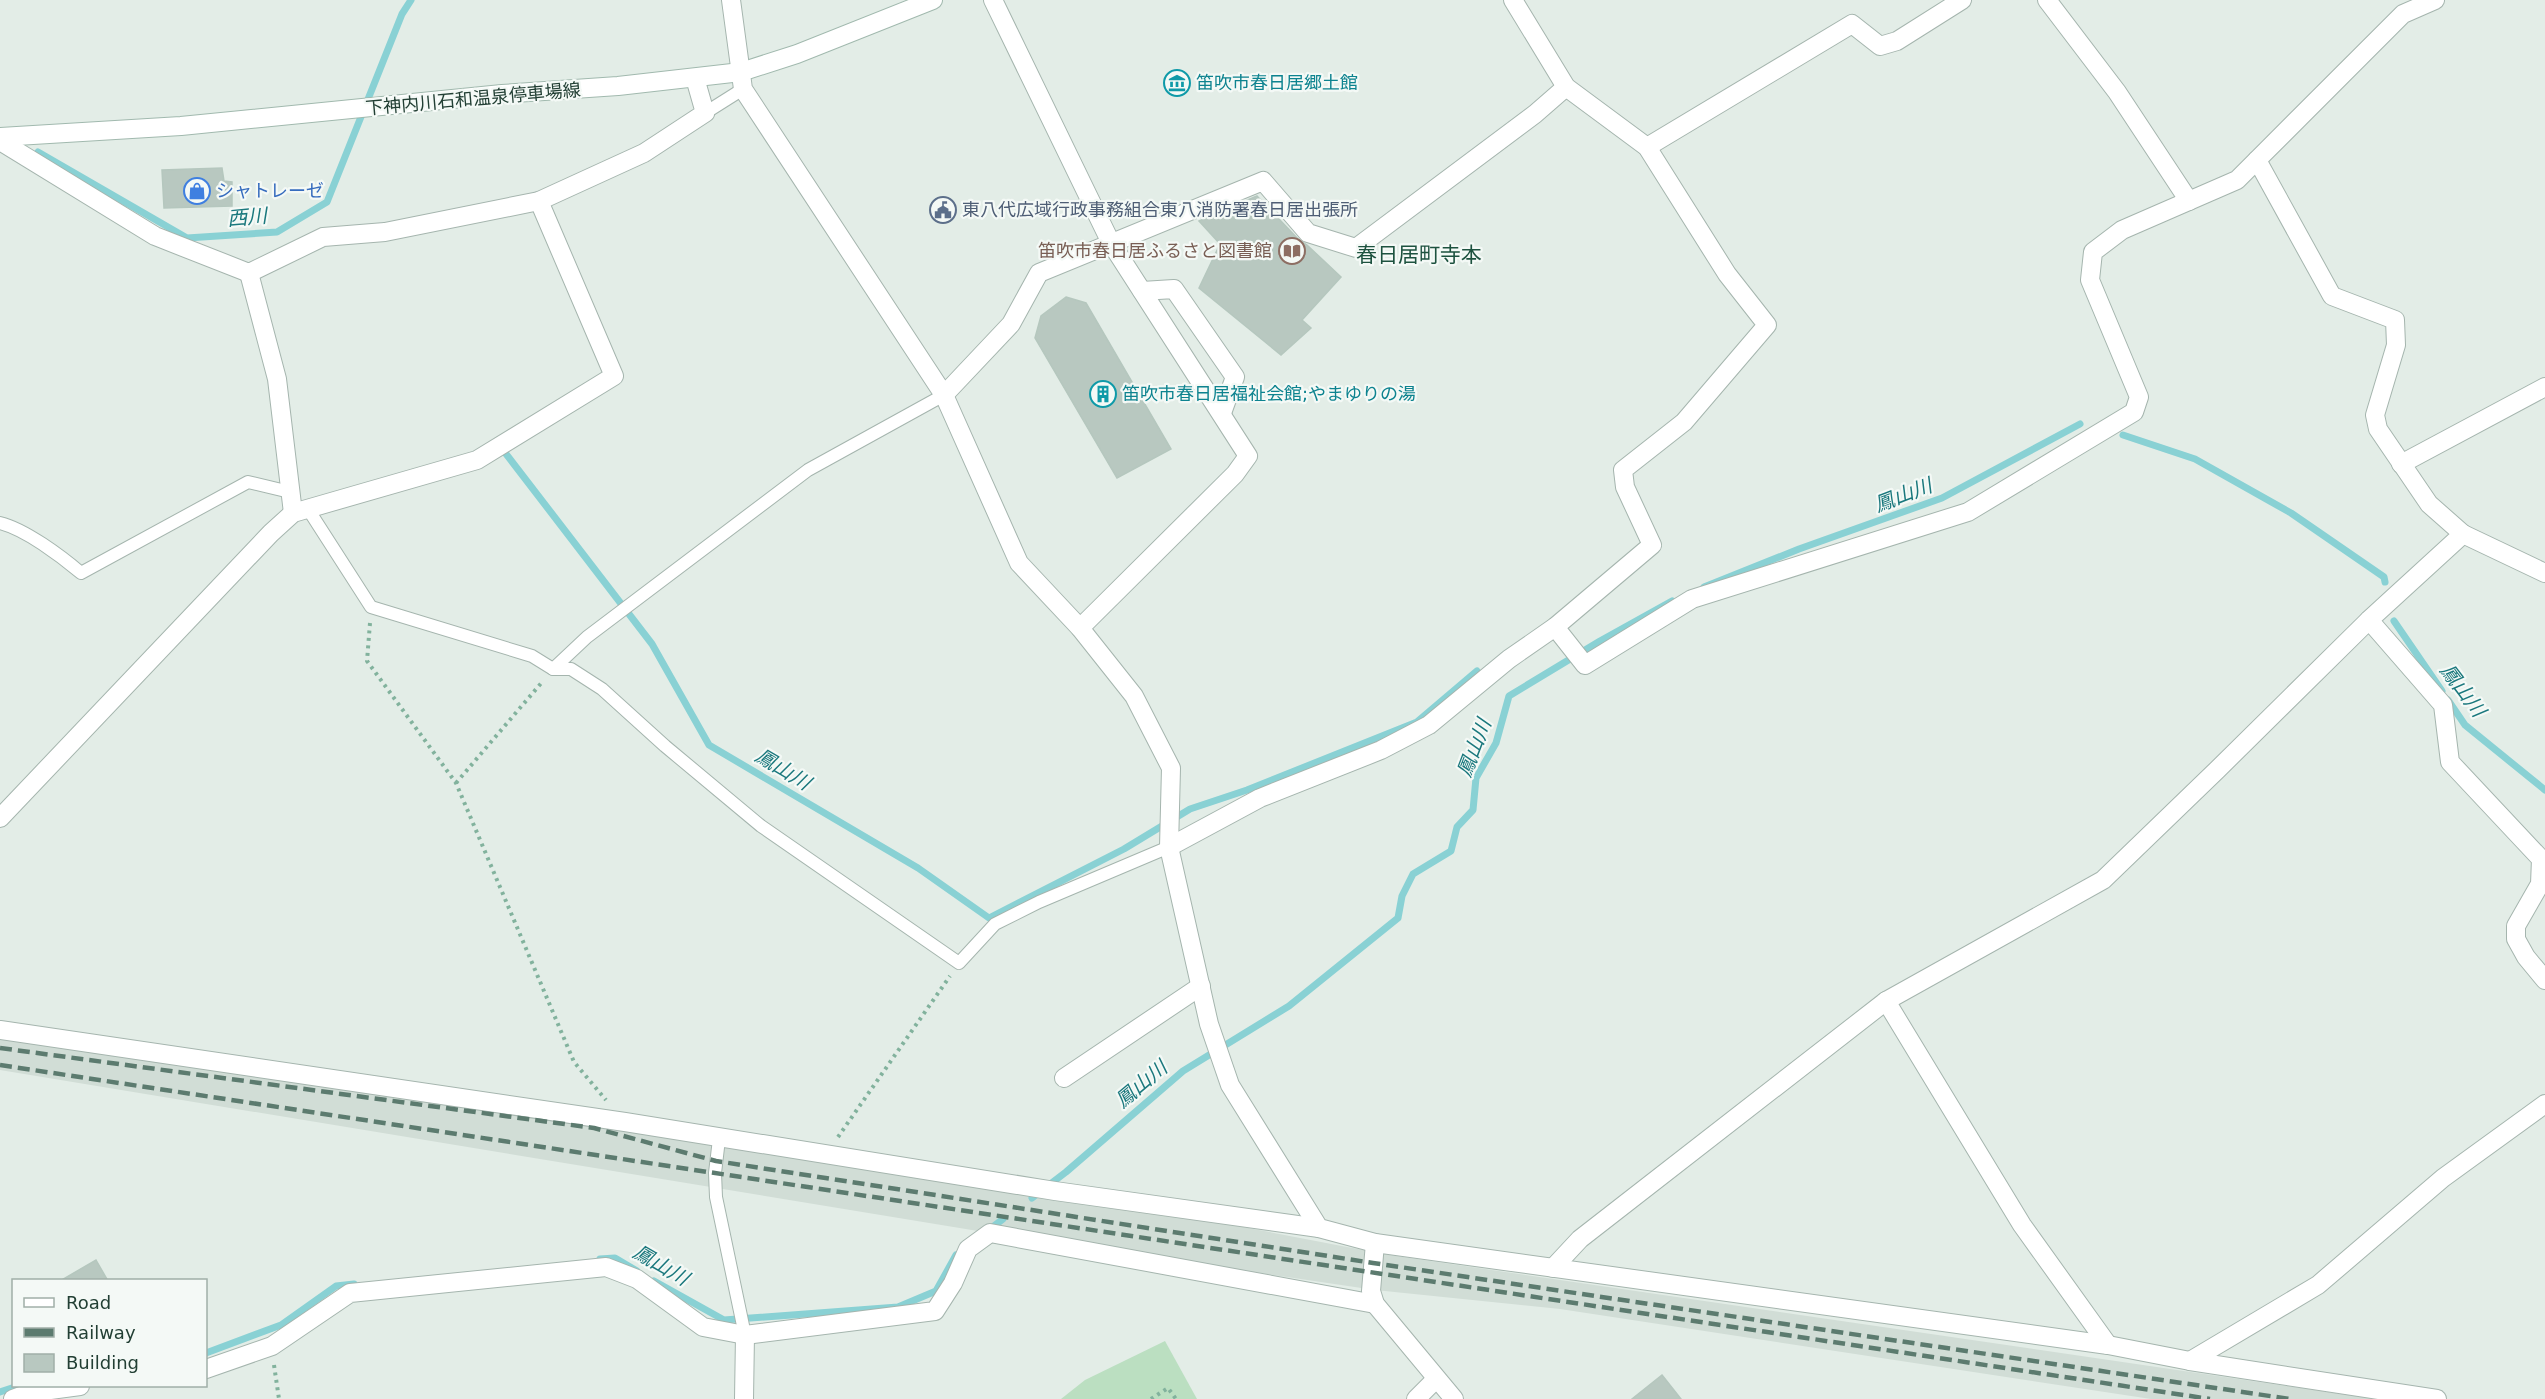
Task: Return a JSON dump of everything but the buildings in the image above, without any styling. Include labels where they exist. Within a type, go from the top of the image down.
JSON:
[{"type":"street","points":[[731,0],[742,81],[944,395],[1019,563],[1080,627],[1134,696],[1171,768],[1169,847],[1209,1024],[1230,1085],[1319,1228]]},
{"type":"street","name":"下神内川石和温泉停車場線","points":[[0,137],[181,126],[694,78],[742,81],[797,54],[933,0]]},
{"type":"street","points":[[993,0],[1111,243],[1248,456],[1235,474],[1080,627]]},
{"type":"street","points":[[1169,847],[1260,798],[1381,750],[1429,726],[1509,659],[1560,632],[1652,545],[1625,487],[1623,470],[1684,422],[1767,325],[1727,274],[1647,147],[1566,87],[1513,0]]},
{"type":"street","points":[[1647,147],[1852,24],[1880,46],[1897,41],[1962,0]]},
{"type":"street","points":[[2047,0],[2117,92],[2188,201]]},
{"type":"street","points":[[1560,632],[1585,665],[1692,599],[1968,512],[2134,412],[2139,397],[2090,280],[2093,252],[2122,230],[2237,180],[2403,14],[2435,0]]},
{"type":"street","points":[[0,141],[155,236],[249,273],[323,237],[385,232],[539,201],[644,153],[705,113],[694,78]]},
{"type":"street","points":[[944,395],[1011,324],[1039,273],[1263,181],[1308,233],[1356,249],[1535,114],[1566,87]]},
{"type":"street","points":[[2257,160],[2332,296],[2395,320],[2396,345],[2375,415],[2378,429],[2429,504],[2463,534],[2542,567]]},
{"type":"street","points":[[0,818],[271,532],[300,511],[477,460],[614,376],[539,201]]},
{"type":"street","points":[[249,273],[277,380],[290,492],[300,511]]},
{"type":"street","points":[[1143,291],[1174,289],[1235,377],[1222,413]]},
{"type":"street","points":[[2401,464],[2545,387]]},
{"type":"street","points":[[1553,1268],[1580,1239],[1886,1001],[2103,880],[2369,620],[2463,534]]},
{"type":"street","points":[[2369,620],[2443,705],[2450,762],[2541,859],[2540,884],[2516,926],[2516,939],[2526,957],[2545,980]]},
{"type":"street","points":[[1064,1078],[1201,986]]},
{"type":"street","points":[[1886,1001],[2022,1225],[2108,1345]]},
{"type":"street","points":[[0,1030],[625,1122],[719,1139],[1055,1191],[1319,1228],[1375,1243],[2108,1345],[2190,1361],[2437,1399]]},
{"type":"street","points":[[2190,1361],[2318,1285],[2443,1178],[2545,1104]]},
{"type":"street","points":[[207,1369],[272,1346],[350,1293],[606,1268],[637,1279],[703,1328],[745,1335],[935,1311],[953,1283],[968,1249],[990,1233],[1373,1297]]},
{"type":"street","points":[[1375,1243],[1373,1297],[1454,1399]]},
{"type":"street","points":[[744,1399],[745,1335]]},
{"type":"street","points":[[1416,1399],[1436,1379]]},
{"type":"street","points":[[13,1399],[29,1393],[73,1387]]},
{"type":"lane","points":[[705,113],[742,81]]},
{"type":"lane","points":[[553,669],[587,637],[808,470],[944,395]]},
{"type":"lane","points":[[0,523],[12,526],[61,556],[81,573],[248,482],[290,492]]},
{"type":"lane","points":[[300,511],[371,607],[532,656],[553,669],[571,669],[602,689],[665,746],[761,826],[959,963],[995,924],[1039,902],[1169,847]]},
{"type":"lane","points":[[719,1139],[715,1173],[716,1197],[745,1335]]},
{"type":"path","points":[[371,607],[367,661],[456,783],[574,1062],[625,1122]]},
{"type":"path","points":[[456,783],[553,669]]},
{"type":"path","points":[[826,1155],[959,963]]},
{"type":"path","points":[[272,1346],[279,1399]]},
{"type":"path","points":[[1150,1399],[1168,1388],[1176,1399]]},
{"type":"shaded area","points":[[0,1038],[1055,1191],[1389,1255],[2376,1399],[2151,1399],[1560,1309],[1375,1290],[990,1233],[0,1070]]},
{"type":"green space","points":[[1165,1341],[1197,1399],[1061,1399],[1085,1380]]},
{"type":"waterway","name":"西川","points":[[38,152],[187,238],[277,232],[327,202],[402,14],[411,0]]},
{"type":"waterway","name":"鳳山川","points":[[1704,587],[1799,549],[1942,498],[2080,424]]},
{"type":"waterway","name":"鳳山川","points":[[2123,435],[2195,459],[2291,513],[2384,577],[2385,582]]},
{"type":"waterway","name":"鳳山川","points":[[500,446],[652,644],[709,745],[918,868],[989,918],[1124,849],[1190,809],[1247,790],[1417,722],[1477,671]]},
{"type":"waterway","name":"鳳山川","points":[[1032,1198],[1066,1172],[1183,1071],[1289,1006],[1398,918],[1402,896],[1413,874],[1451,851],[1457,827],[1473,810],[1476,778],[1496,743],[1509,696],[1672,601]]},
{"type":"waterway","name":"鳳山川","points":[[2394,621],[2442,691]]},
{"type":"waterway","name":"鳳山川","points":[[2448,700],[2465,725],[2545,790]]},
{"type":"waterway","name":"鳳山川","points":[[990,1229],[1003,1219]]},
{"type":"waterway","name":"鳳山川","points":[[654,1281],[724,1320],[898,1307],[936,1291],[956,1255]]},
{"type":"waterway","name":"鳳山川","points":[[600,1259],[615,1258],[637,1271]]},
{"type":"waterway","name":"鳳山川","points":[[207,1353],[281,1325],[336,1286],[354,1284]]},
{"type":"waterway","name":"鳳山川","points":[[0,1392],[15,1387]]},
{"type":"railway","points":[[0,1048],[594,1128],[716,1161],[1373,1263],[2290,1399]]},
{"type":"railway","points":[[0,1065],[2210,1399]]},
{"type":"place","name":"笛吹市春日居郷土館","points":[[1177,83]]},
{"type":"place","name":"シャトレーゼ","points":[[197,191]]},
{"type":"place","name":"東八代広域行政事務組合東八消防署春日居出張所","points":[[943,210]]},
{"type":"place","name":"笛吹市春日居ふるさと図書館","points":[[1292,251]]},
{"type":"place","name":"笛吹市春日居福祉会館;やまゆりの湯","points":[[1103,394]]},
{"type":"district","name":"春日居町寺本","points":[[1419,255]]}]
